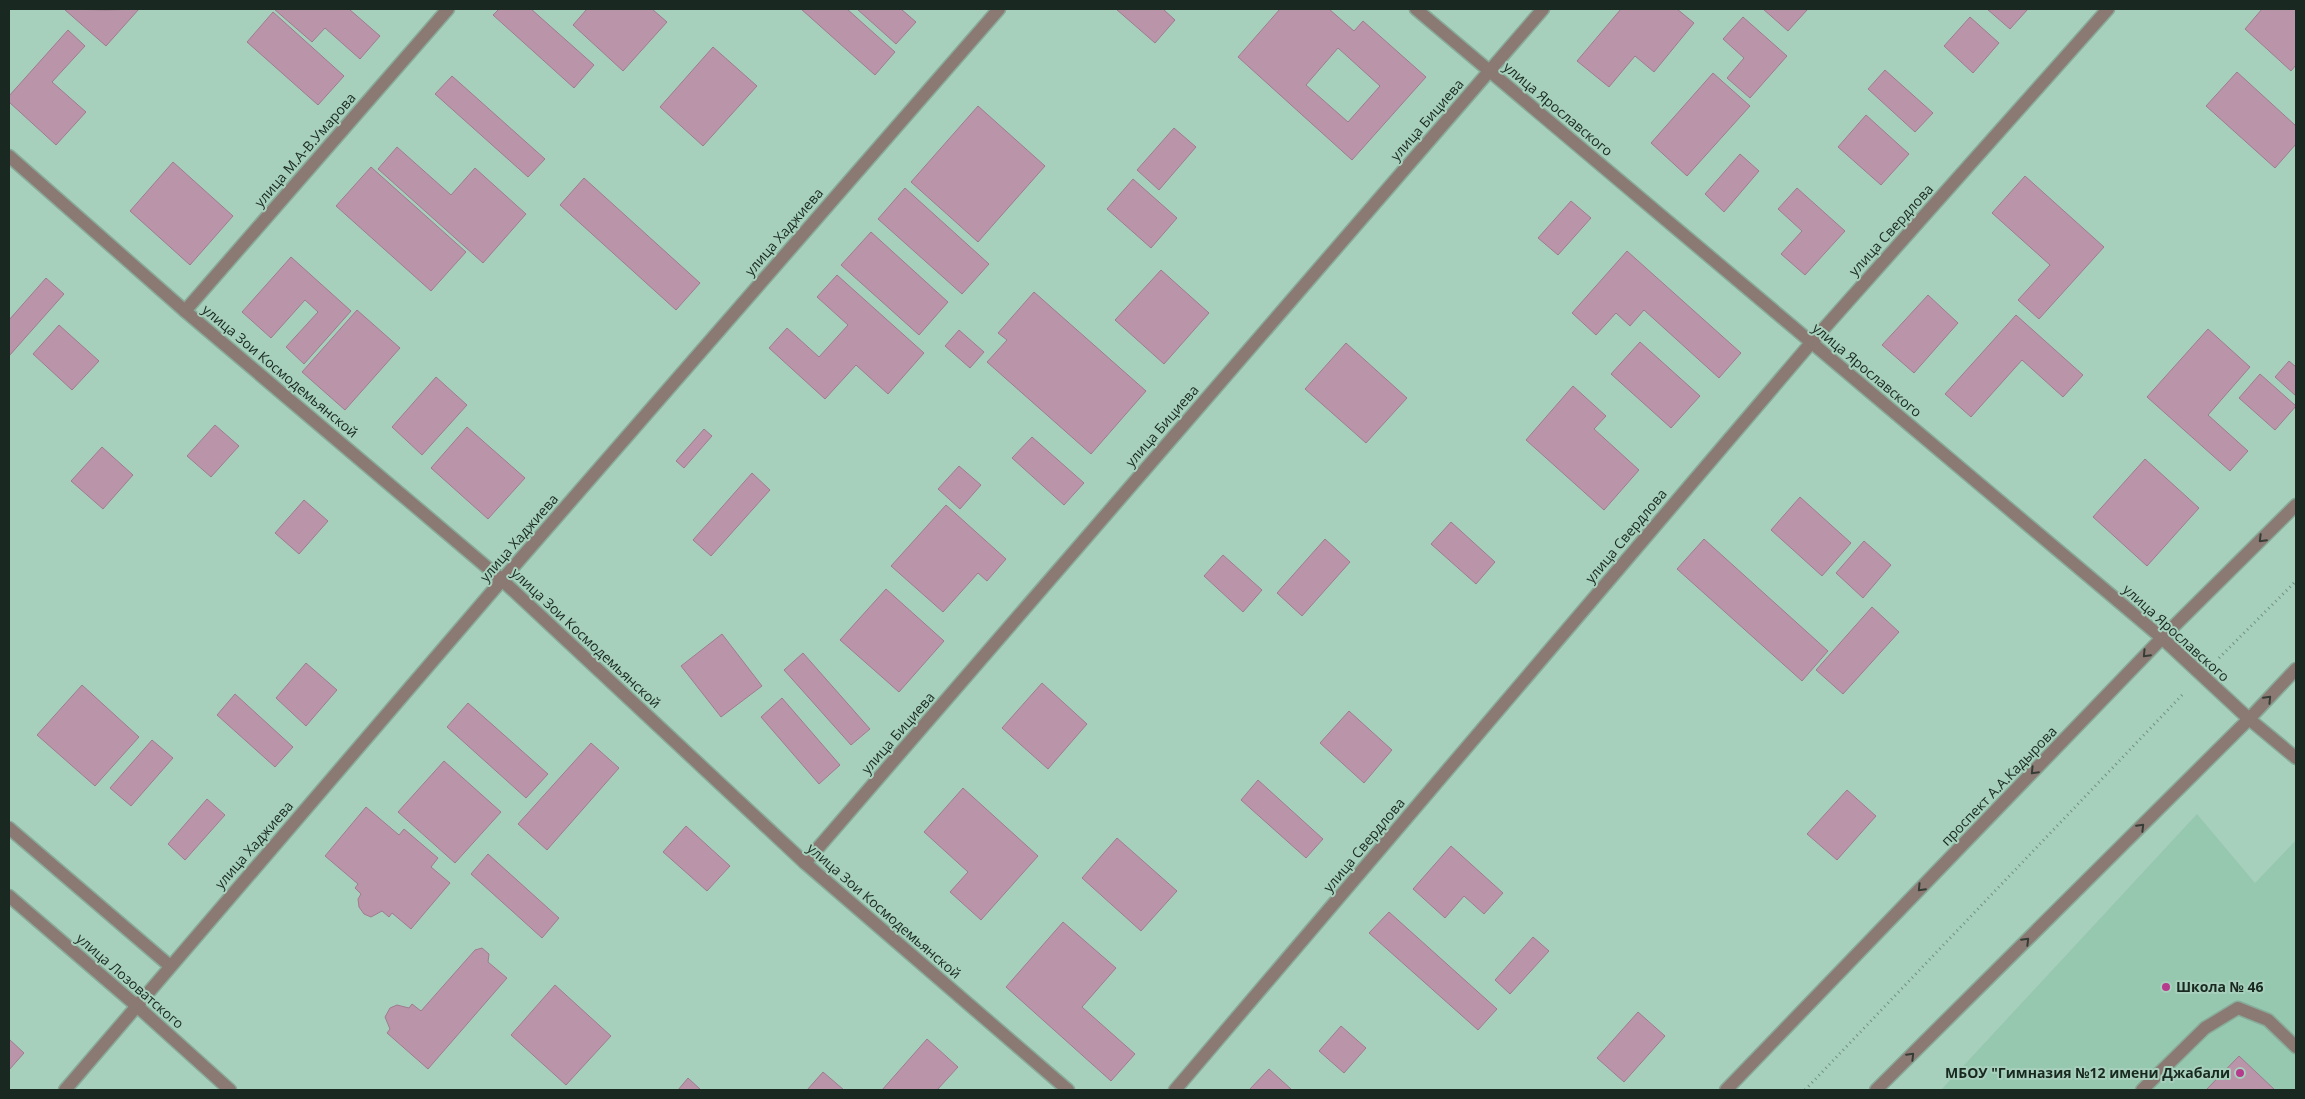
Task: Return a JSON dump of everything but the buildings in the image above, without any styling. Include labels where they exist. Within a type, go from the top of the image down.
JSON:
[{"type":"street","name":"улица М.А-В.Умарова","points":[[186,311],[448,9]]},
{"type":"street","name":"улица Хаджиева","points":[[65,1090],[502,580],[999,9]]},
{"type":"street","name":"улица Ярославского","points":[[1416,9],[2162,638],[2249,719],[2296,758]]},
{"type":"street","name":"улица Бициева","points":[[805,864],[1543,9]]},
{"type":"street","name":"улица Свердлова","points":[[1175,1090],[1811,343],[2108,9]]},
{"type":"street","name":"улица Зои Космодемьянской","points":[[9,156],[186,311],[502,580],[805,864],[1068,1090]]},
{"type":"street","name":"проспект А.А.Кадырова","points":[[1726,1090],[2162,638],[2296,505]]},
{"type":"street","points":[[1876,1090],[2249,719],[2296,669]]},
{"type":"street","points":[[9,828],[170,966]]},
{"type":"street","name":"улица Лозоватского","points":[[9,896],[138,1007],[230,1090]]},
{"type":"street","points":[[2142,1090],[2205,1028],[2238,1008],[2268,1020],[2296,1047]]},
{"type":"path","points":[[1805,1090],[2202,675],[2296,581]]},
{"type":"shaded area","name":"Школа № 46","points":[[2197,814],[2255,883],[2296,840],[2296,1090],[1941,1090]]},
{"type":"place","name":"Школа № 46","points":[[2166,987]]},
{"type":"place","name":"МБОУ \"Гимназия №12 имени Джабали","points":[[2240,1073]]}]
